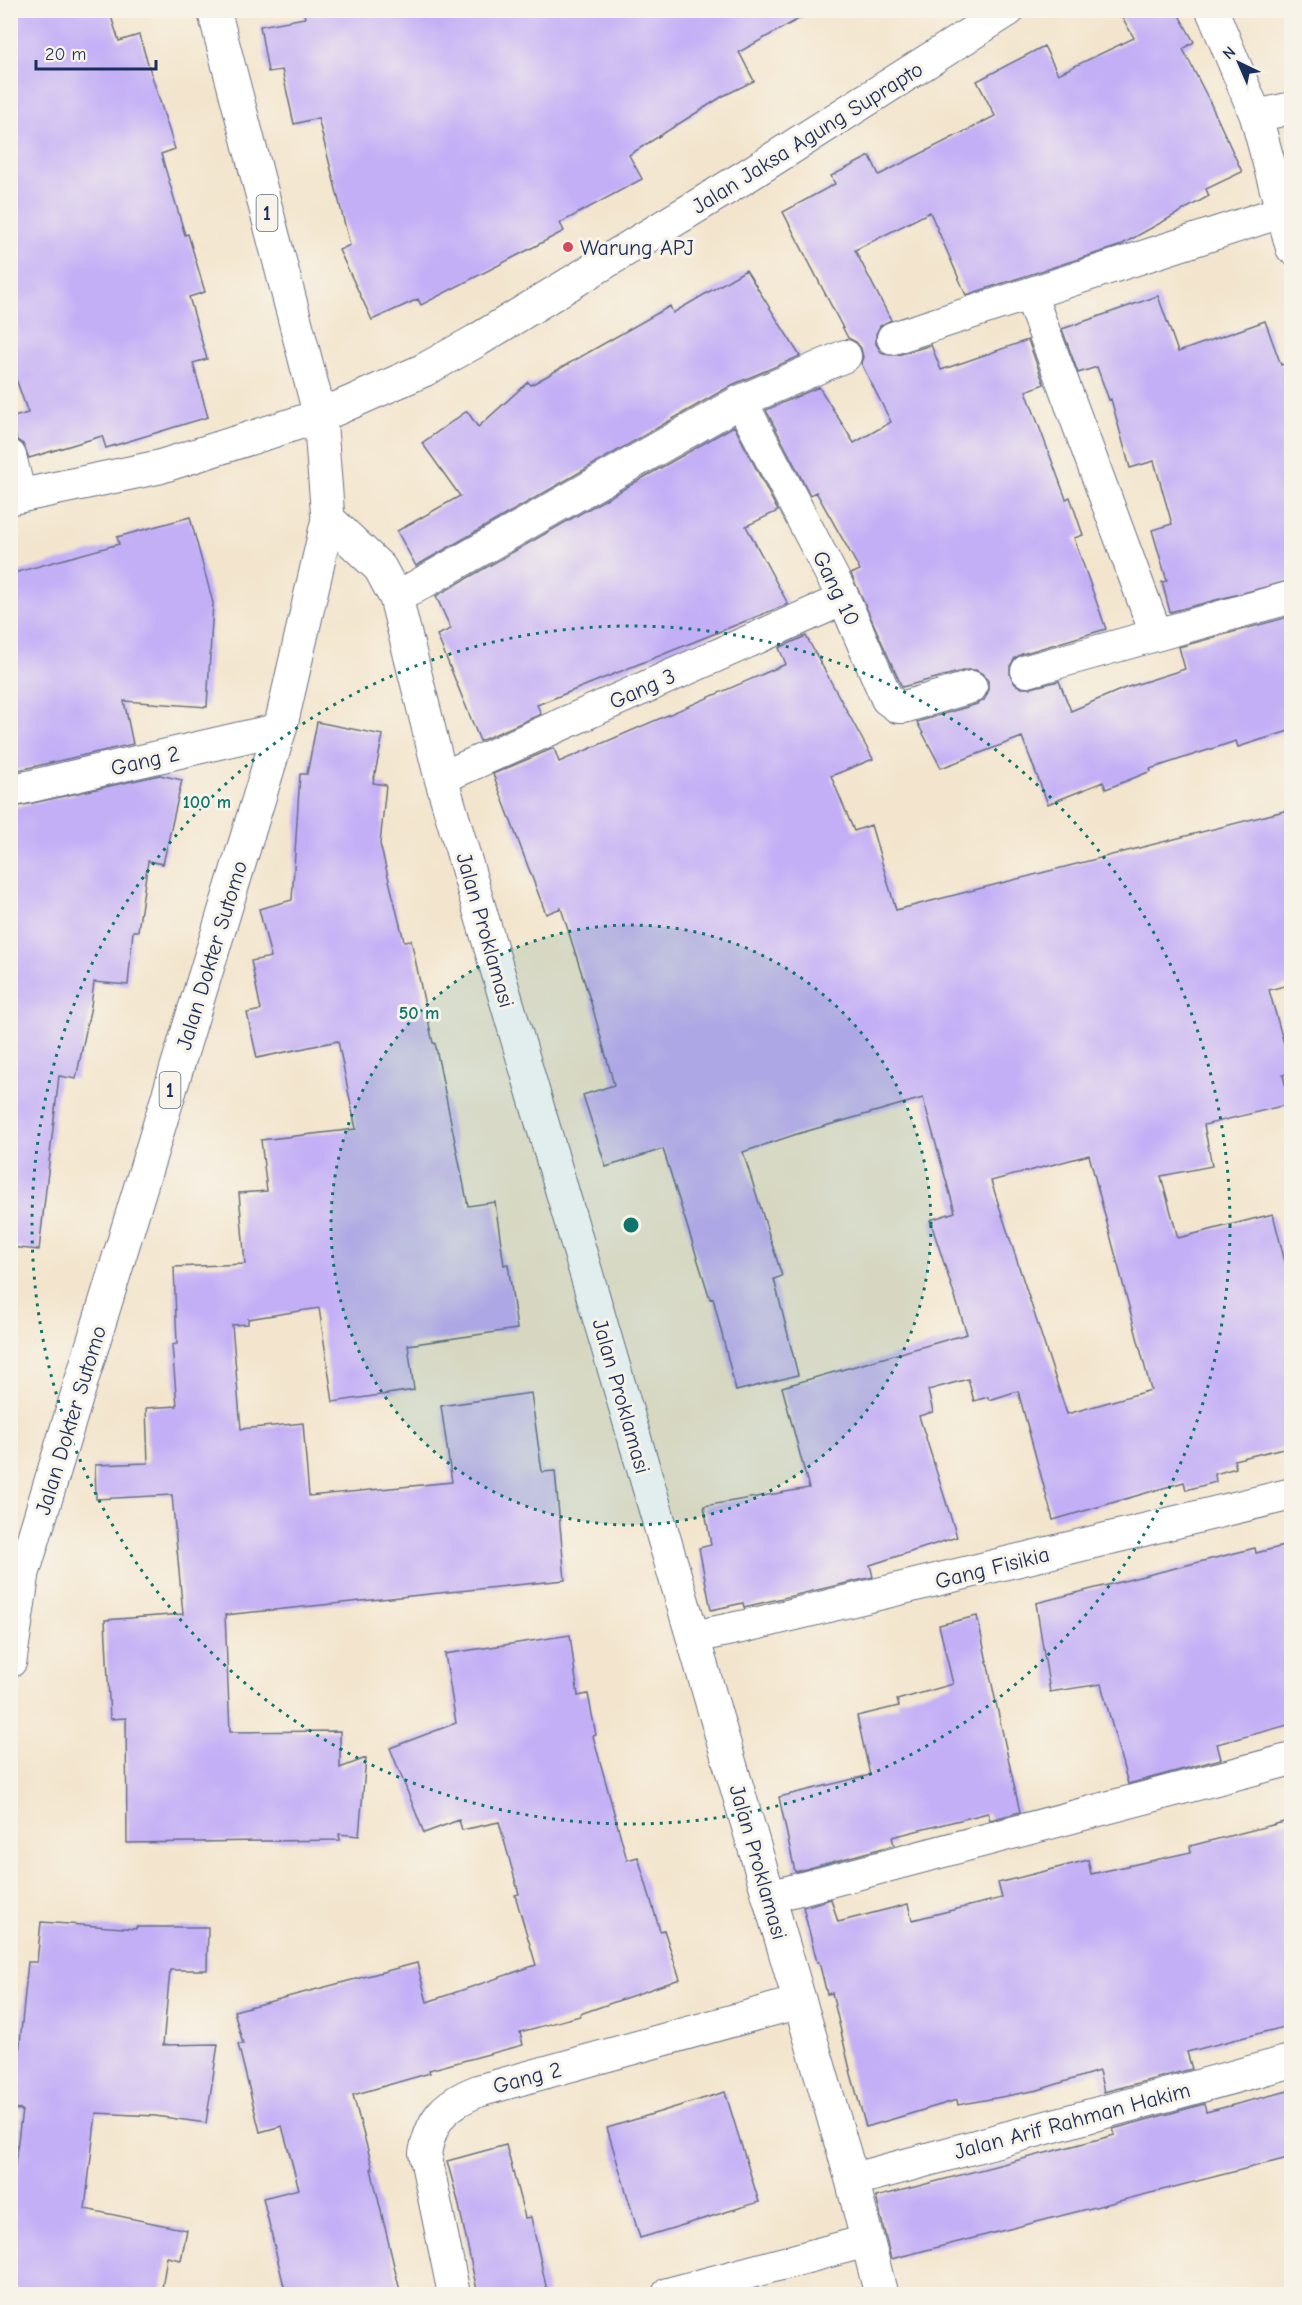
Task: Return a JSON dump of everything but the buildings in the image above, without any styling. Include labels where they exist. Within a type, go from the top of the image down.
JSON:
[{"type":"main road","name":"1","points":[[214,10],[320,416]]},
{"type":"main road","name":"Jalan Jaksa Agung Suprapto","points":[[15,497],[159,467],[320,416],[424,370],[476,341],[748,175],[1008,10]]},
{"type":"main road","name":"Jalan Dokter Sutomo","points":[[10,1661],[23,1573],[21,1548],[280,729],[328,519],[320,416]]},
{"type":"main road","name":"Jalan Proklamasi","points":[[328,519],[380,568],[396,598],[441,778],[852,2180],[881,2295]]},
{"type":"main road","name":"Jalan Arif Rahman Hakim","points":[[852,2180],[1292,2061]]},
{"type":"street","points":[[1212,10],[1256,116],[1292,248]]},
{"type":"street","points":[[1256,116],[1292,108]]},
{"type":"street","points":[[893,338],[1281,212]]},
{"type":"street","points":[[1030,294],[1156,634]]},
{"type":"street","points":[[396,598],[741,400],[845,356]]},
{"type":"street","name":"Gang 10","points":[[741,400],[844,599],[887,699],[891,703],[904,707],[971,687]]},
{"type":"street","points":[[10,456],[15,497]]},
{"type":"street","points":[[1027,671],[1292,597]]},
{"type":"street","name":"Gang 3","points":[[441,778],[844,599]]},
{"type":"street","name":"Gang 2","points":[[10,791],[280,729]]},
{"type":"street","name":"Gang Fisikia","points":[[693,1637],[1292,1494]]},
{"type":"street","points":[[769,1897],[1292,1760]]},
{"type":"street","name":"Gang 2","points":[[454,2295],[424,2153],[429,2133],[439,2115],[457,2099],[478,2091],[800,2002]]},
{"type":"street","points":[[668,2295],[867,2241]]},
{"type":"place","name":"Warung APJ","points":[[568,247]]}]
